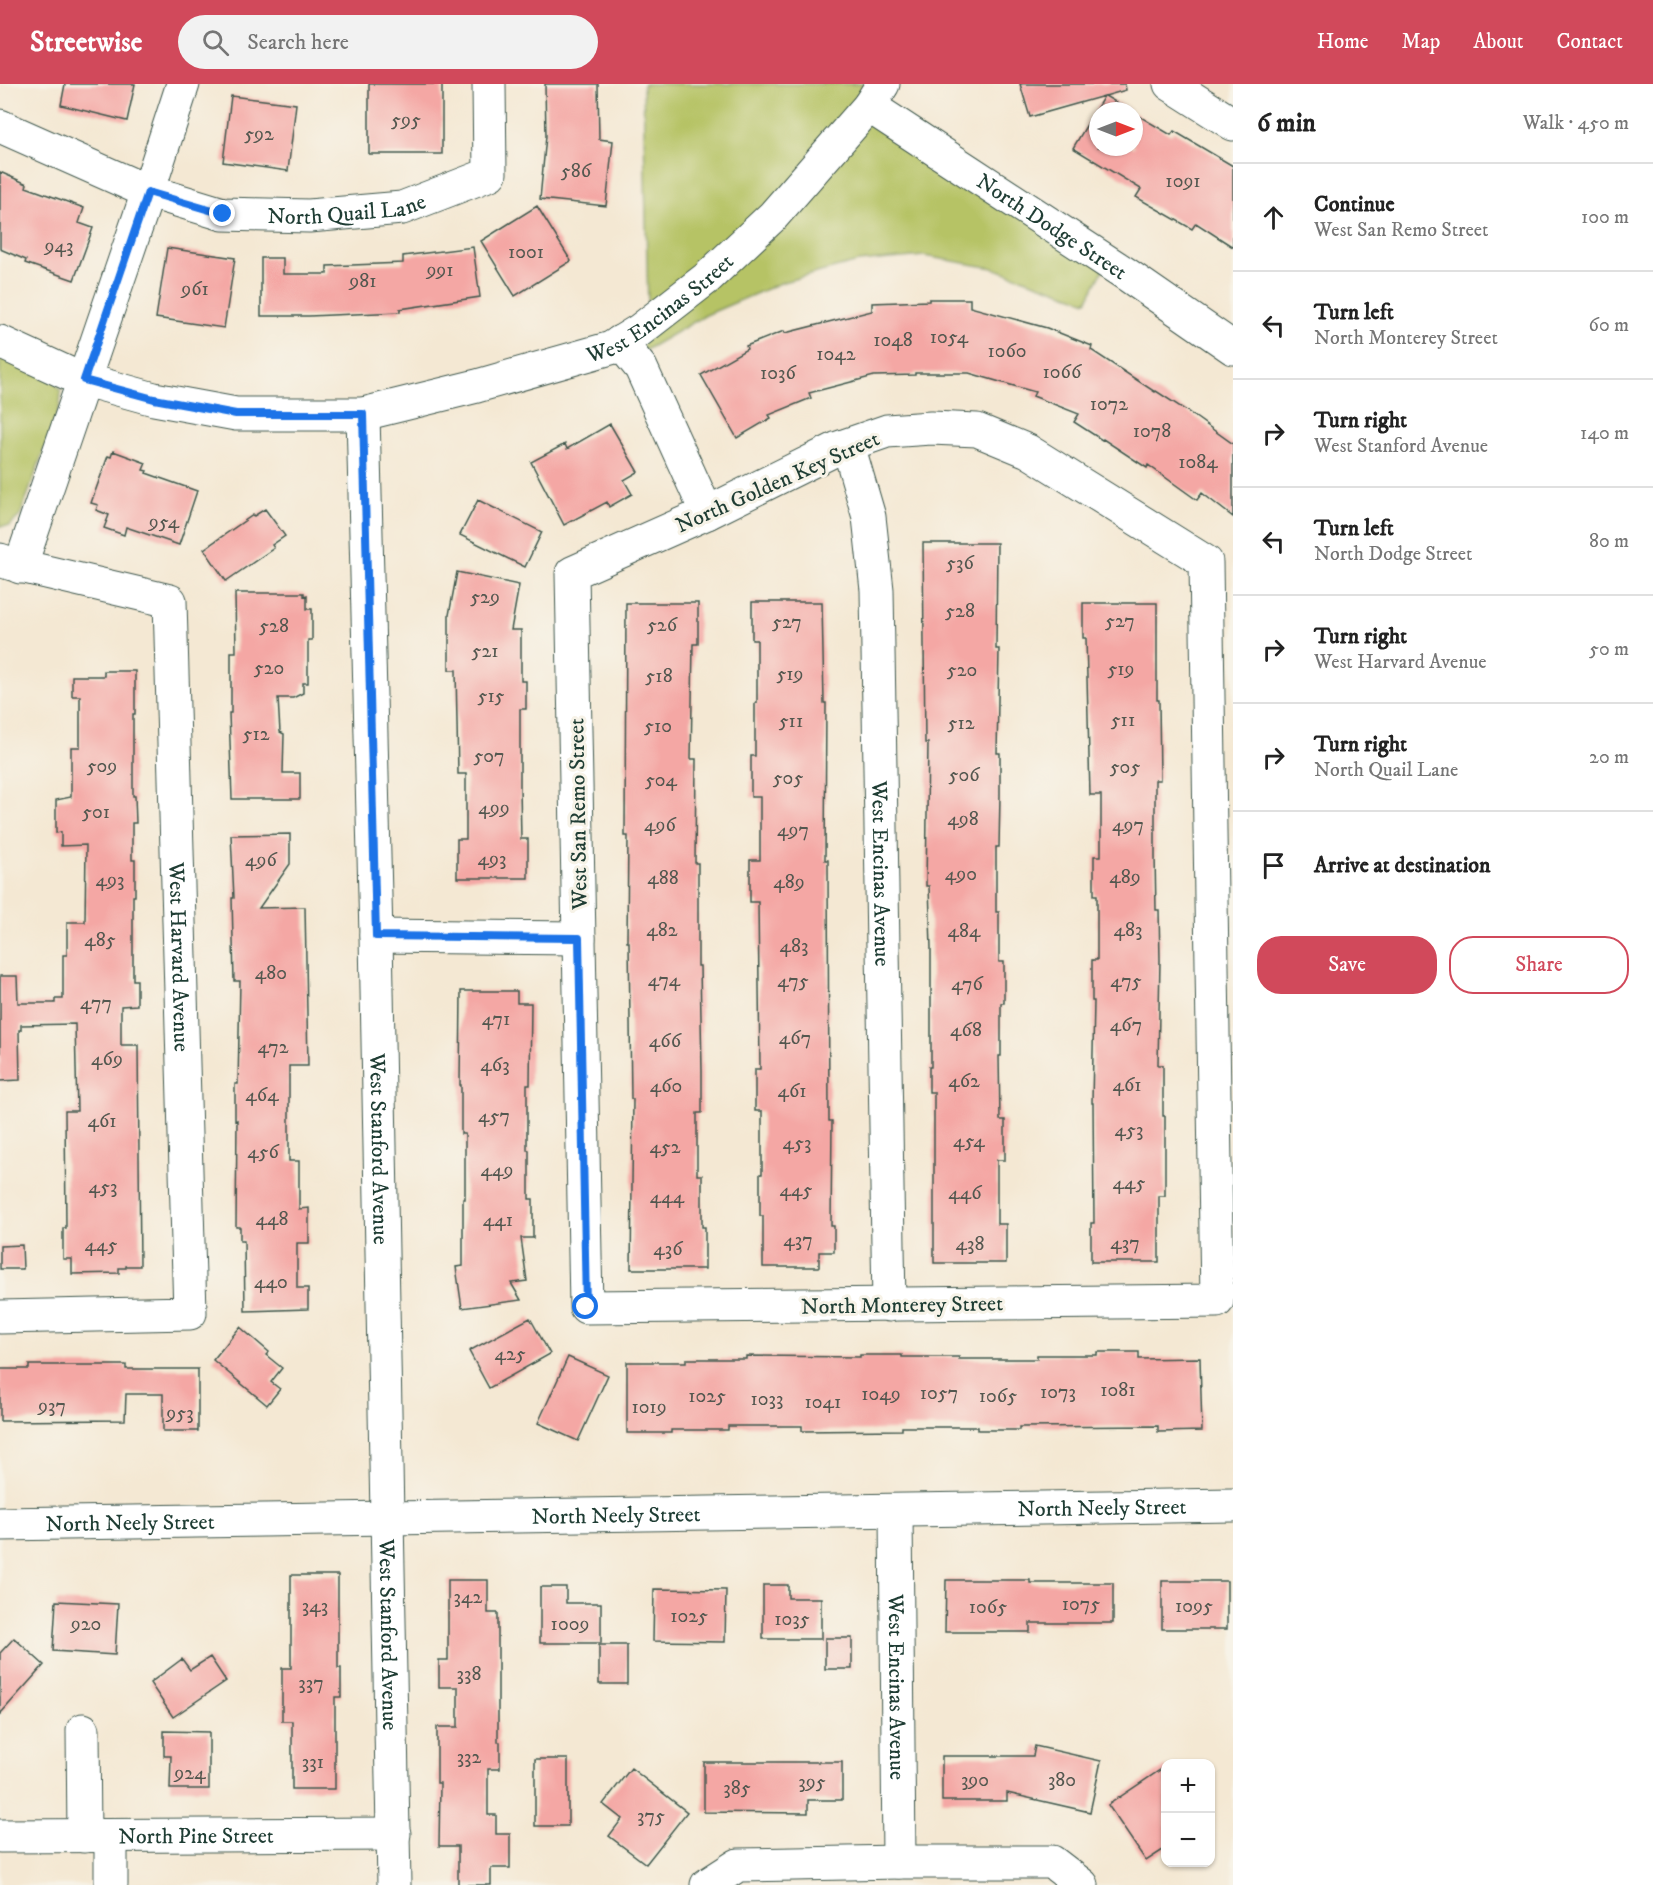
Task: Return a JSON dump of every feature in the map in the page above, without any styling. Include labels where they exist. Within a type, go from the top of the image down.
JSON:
[{"type":"street","points":[[10,563],[84,380],[183,84]]},
{"type":"street","name":"North Quail Lane","points":[[0,126],[148,192],[223,214],[309,216],[402,208],[490,174],[489,84]]},
{"type":"street","points":[[1170,84],[1233,124]]},
{"type":"street","name":"West Encinas Street","points":[[363,414],[477,386],[611,348],[640,330],[707,278],[773,216],[876,95]]},
{"type":"street","name":"North Dodge Street","points":[[876,95],[1233,348]]},
{"type":"street","points":[[0,342],[84,380],[154,399],[236,414],[363,414]]},
{"type":"street","points":[[620,342],[641,368],[707,513]]},
{"type":"street","name":"West Stanford Avenue","points":[[363,414],[376,936],[394,1885]]},
{"type":"street","name":"North Golden Key Street","points":[[572,573],[707,513],[848,445],[887,431],[931,428],[977,430],[1028,451],[1206,562],[1217,1301]]},
{"type":"street","name":"West Encinas Avenue","points":[[848,445],[869,517],[877,590],[889,1305]]},
{"type":"street","name":"West Harvard Avenue","points":[[0,1317],[190,1313],[170,601],[10,563]]},
{"type":"street","name":"West San Remo Street","points":[[572,573],[586,1307]]},
{"type":"street","points":[[376,936],[579,938]]},
{"type":"street","name":"North Monterey Street","points":[[586,1307],[1217,1301]]},
{"type":"street","name":"North Neely Street","points":[[0,1524],[1233,1505]]},
{"type":"street","name":"West Encinas Avenue","points":[[896,1511],[899,1862]]},
{"type":"street","points":[[83,1730],[97,1836],[111,1885]]},
{"type":"street","name":"North Pine Street","points":[[0,1836],[394,1834]]},
{"type":"street","points":[[707,1885],[738,1864],[899,1862],[1052,1862],[1082,1885]]},
{"type":"green space","points":[[643,84],[872,84],[867,95],[1111,255],[1087,301],[993,268],[924,256],[858,262],[783,282],[706,315],[642,352],[648,308]]},
{"type":"green space","points":[[0,353],[51,376],[61,391],[60,406],[20,516],[9,526],[0,526]]},
{"type":"building","points":[[65,84],[135,84],[127,121],[61,105]]},
{"type":"building","points":[[369,84],[442,84],[442,154],[369,154]]},
{"type":"building","points":[[545,84],[598,84],[599,139],[613,141],[606,206],[540,199],[546,136]]},
{"type":"building","points":[[1020,84],[1125,84],[1126,90],[1105,96],[1115,102],[1100,102],[1104,96],[1030,117]]},
{"type":"building","points":[[231,96],[296,104],[288,171],[223,162]]},
{"type":"building","points":[[1143,118],[1171,135],[1174,131],[1233,166],[1233,247],[1196,223],[1192,229],[1136,197],[1141,189],[1073,148],[1089,121],[1089,156],[1143,156]]},
{"type":"building","points":[[0,172],[27,184],[26,187],[84,208],[79,223],[93,228],[74,280],[25,263],[26,260],[0,249]]},
{"type":"building","points":[[537,206],[571,261],[515,296],[481,241]]},
{"type":"building","points":[[473,247],[480,297],[400,309],[400,312],[261,316],[261,258],[283,258],[283,274],[327,274],[327,266],[403,263],[403,256]]},
{"type":"building","points":[[167,248],[235,258],[224,328],[156,318]]},
{"type":"building","points":[[929,299],[970,299],[970,307],[1047,328],[1092,346],[1091,350],[1187,411],[1233,444],[1233,517],[1202,493],[1197,500],[1148,465],[1147,468],[1074,422],[1079,414],[1033,396],[1035,392],[969,373],[874,376],[809,393],[811,398],[769,415],[771,418],[737,438],[701,375],[747,349],[746,346],[784,331],[785,333],[872,311],[872,303],[929,301]]},
{"type":"building","points":[[610,424],[638,472],[624,480],[632,494],[609,507],[607,502],[564,525],[531,462],[565,444],[567,449]]},
{"type":"building","points":[[113,451],[146,463],[143,470],[147,471],[146,473],[197,491],[179,545],[126,527],[124,535],[104,528],[109,515],[96,510],[98,505],[91,503],[108,456],[111,457]]},
{"type":"building","points":[[478,500],[542,532],[525,567],[460,535]]},
{"type":"building","points":[[265,509],[285,536],[272,545],[274,548],[226,581],[204,549]]},
{"type":"building","points":[[923,543],[997,543],[996,649],[999,649],[997,753],[1000,753],[1000,795],[999,847],[996,847],[996,912],[999,912],[999,962],[1004,962],[1004,1003],[1001,1003],[1001,1056],[999,1056],[1000,1120],[1005,1120],[1005,1160],[997,1160],[997,1224],[1006,1224],[1006,1263],[934,1263],[934,1092],[929,1092],[931,948],[929,886],[926,886],[928,743],[925,743]]},
{"type":"building","points":[[457,572],[519,585],[511,630],[521,630],[521,681],[526,681],[526,709],[520,709],[520,786],[521,839],[528,839],[528,878],[457,878],[457,839],[466,839],[466,774],[458,774],[456,670],[449,670],[449,615]]},
{"type":"building","points":[[235,593],[304,593],[304,596],[307,595],[307,609],[312,609],[312,640],[308,640],[308,683],[303,683],[303,693],[293,698],[278,698],[280,732],[284,734],[283,773],[300,773],[300,799],[232,799],[229,713],[231,713],[231,652],[236,652]]},
{"type":"building","points":[[752,602],[822,602],[824,703],[826,703],[825,860],[828,860],[829,1121],[832,1121],[831,1226],[834,1226],[834,1252],[819,1252],[819,1267],[763,1267],[763,1216],[760,1216],[762,1111],[755,1111],[755,1069],[760,1069],[758,902],[750,902],[750,860],[760,860],[760,797],[751,797],[751,756],[755,756],[755,703],[757,703],[757,640],[752,640]]},
{"type":"building","points":[[626,603],[698,603],[698,644],[693,644],[691,759],[696,759],[695,863],[698,863],[698,966],[700,966],[702,1071],[702,1113],[697,1113],[697,1175],[702,1175],[705,1269],[631,1269],[633,1099],[631,1099],[629,942],[627,942],[628,836],[625,836]]},
{"type":"building","points":[[1083,603],[1157,603],[1160,780],[1155,780],[1156,910],[1159,910],[1160,960],[1158,1065],[1163,1065],[1163,1116],[1165,1116],[1165,1196],[1159,1196],[1159,1262],[1091,1262],[1091,1223],[1094,1223],[1092,960],[1097,960],[1097,895],[1094,895],[1094,856],[1101,856],[1101,795],[1090,795]]},
{"type":"building","points":[[104,671],[135,671],[133,796],[135,796],[136,823],[132,823],[132,860],[135,860],[133,980],[137,980],[137,1005],[121,1006],[121,1045],[138,1045],[140,1266],[119,1268],[119,1273],[72,1274],[72,1259],[63,1259],[63,1228],[66,1228],[65,1111],[77,1111],[75,1024],[21,1025],[21,1030],[19,1030],[20,1080],[0,1081],[0,976],[17,976],[18,1003],[55,1003],[55,999],[63,999],[63,955],[67,955],[67,922],[85,922],[86,845],[61,846],[61,832],[56,833],[56,800],[71,797],[71,747],[80,747],[80,696],[72,696],[72,676],[104,676]]},
{"type":"building","points":[[290,834],[290,864],[259,908],[305,907],[308,1066],[289,1066],[289,1161],[299,1161],[299,1209],[309,1208],[309,1243],[297,1243],[297,1288],[308,1288],[308,1309],[245,1311],[244,1241],[240,1241],[240,1227],[236,1227],[235,1084],[238,1084],[240,981],[234,981],[231,835]]},
{"type":"building","points":[[461,991],[517,991],[517,1003],[531,1003],[527,1150],[529,1150],[529,1199],[533,1199],[533,1238],[521,1238],[527,1281],[511,1283],[521,1300],[462,1308],[456,1267],[463,1266],[463,1199],[465,1199],[465,1134],[461,1134],[460,1085]]},
{"type":"building","points":[[22,1245],[23,1269],[0,1269],[0,1246]]},
{"type":"building","points":[[530,1318],[550,1354],[489,1388],[469,1351]]},
{"type":"building","points":[[240,1327],[269,1352],[266,1355],[282,1368],[271,1382],[280,1389],[267,1405],[213,1360]]},
{"type":"building","points":[[1097,1352],[1139,1352],[1139,1359],[1200,1358],[1202,1431],[1158,1432],[1158,1426],[1019,1427],[1019,1430],[978,1430],[978,1427],[902,1427],[902,1430],[802,1431],[802,1426],[728,1426],[728,1430],[627,1433],[627,1362],[746,1359],[746,1356],[860,1357],[860,1355],[1037,1359],[1037,1355],[1097,1355]]},
{"type":"building","points":[[568,1357],[608,1375],[578,1441],[538,1423]]},
{"type":"building","points":[[29,1365],[126,1365],[126,1369],[198,1369],[198,1431],[163,1431],[163,1394],[126,1394],[125,1420],[0,1421],[0,1369],[29,1369]]},
{"type":"building","points":[[291,1575],[338,1575],[338,1668],[341,1668],[341,1697],[335,1697],[335,1789],[292,1789],[292,1721],[282,1721],[282,1668],[291,1668]]},
{"type":"building","points":[[448,1580],[488,1580],[488,1613],[498,1613],[500,1769],[488,1769],[488,1815],[496,1815],[496,1834],[510,1834],[510,1868],[491,1868],[491,1885],[458,1885],[458,1846],[439,1846],[440,1783],[437,1783],[437,1727],[458,1727],[458,1687],[439,1687],[439,1660],[448,1660]]},
{"type":"building","points":[[946,1580],[1113,1583],[1113,1623],[1030,1623],[1030,1632],[945,1632]]},
{"type":"building","points":[[1162,1581],[1227,1581],[1227,1629],[1162,1629]]},
{"type":"building","points":[[763,1585],[788,1585],[788,1598],[821,1598],[821,1639],[763,1639]]},
{"type":"building","points":[[540,1587],[566,1587],[566,1603],[601,1603],[601,1643],[540,1643]]},
{"type":"building","points":[[654,1589],[726,1590],[725,1642],[653,1641]]},
{"type":"building","points":[[56,1601],[118,1604],[115,1655],[53,1651]]},
{"type":"building","points":[[14,1638],[44,1665],[0,1714],[0,1653]]},
{"type":"building","points":[[825,1638],[852,1638],[852,1669],[825,1669]]},
{"type":"building","points":[[599,1645],[627,1645],[627,1684],[599,1684]]},
{"type":"building","points":[[210,1657],[226,1681],[173,1717],[150,1683],[182,1659],[190,1670]]},
{"type":"building","points":[[164,1731],[209,1732],[209,1789],[170,1789],[171,1756],[164,1756]]},
{"type":"building","points":[[1035,1746],[1101,1761],[1090,1812],[1007,1793],[1007,1801],[942,1801],[942,1756],[1033,1756]]},
{"type":"building","points":[[535,1759],[568,1759],[568,1826],[535,1826]]},
{"type":"building","points":[[704,1762],[842,1762],[842,1800],[808,1800],[808,1813],[704,1812]]},
{"type":"building","points":[[631,1768],[687,1812],[646,1864],[609,1836],[622,1819],[603,1804]]},
{"type":"building","points":[[1161,1769],[1161,1851],[1146,1861],[1108,1805]]},
{"type":"route","points":[[223,214],[148,192],[84,380],[154,399],[236,414],[363,414],[376,936],[579,938],[586,1307]]}]
